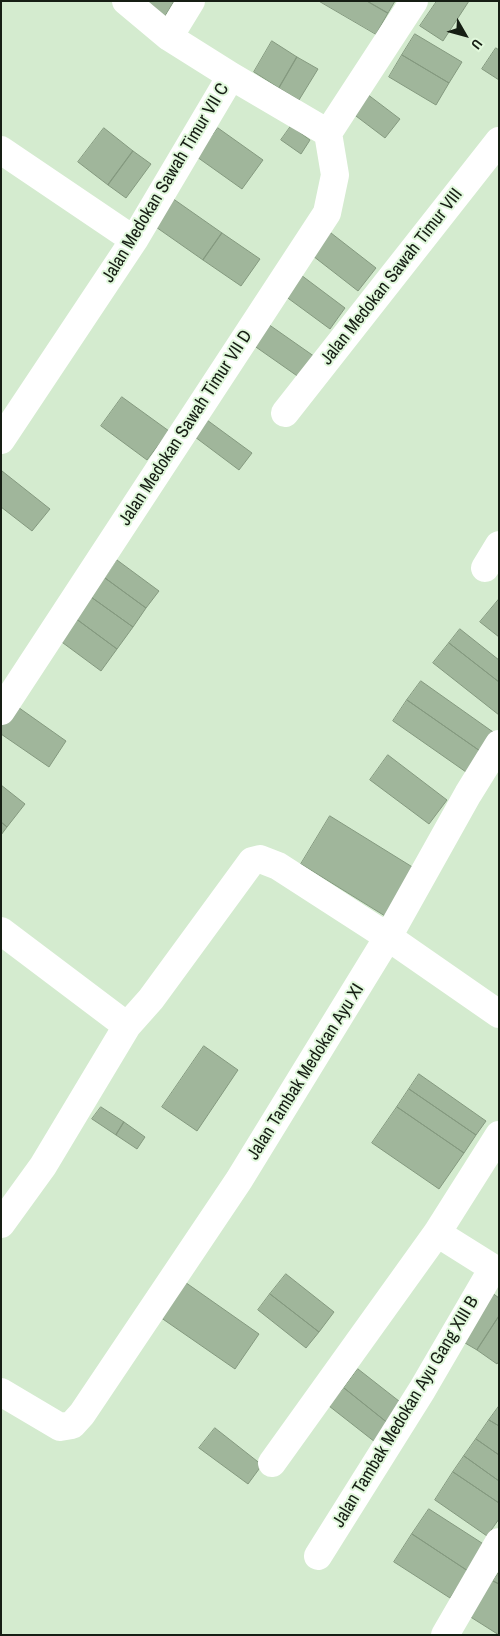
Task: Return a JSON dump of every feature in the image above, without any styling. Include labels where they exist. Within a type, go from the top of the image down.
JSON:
[{"type":"street","points":[[126,1],[169,36],[232,76]]},
{"type":"street","points":[[169,36],[190,1]]},
{"type":"street","points":[[328,133],[414,1]]},
{"type":"street","name":"Jalan Medokan Sawah Timur VII C","points":[[1,440],[134,240],[232,76],[328,133]]},
{"type":"street","name":"Jalan Medokan Sawah Timur VII D","points":[[1,711],[326,213],[335,175],[328,133]]},
{"type":"street","name":"Jalan Medokan Sawah Timur VIII","points":[[285,413],[499,141]]},
{"type":"street","points":[[1,150],[134,240]]},
{"type":"street","points":[[485,568],[499,545]]},
{"type":"street","name":"Jalan Tambak Medokan Ayu XI","points":[[1,1392],[60,1427],[72,1426],[239,1180],[388,937],[468,794],[499,744]]},
{"type":"street","points":[[1,1224],[42,1166],[128,1026],[151,999],[252,861],[260,858],[269,860],[388,937],[499,1014]]},
{"type":"street","points":[[1,931],[128,1026]]},
{"type":"street","points":[[272,1463],[437,1232],[499,1135]]},
{"type":"street","points":[[437,1232],[496,1270]]},
{"type":"street","name":"Jalan Tambak Medokan Ayu Gang XIII B","points":[[318,1556],[496,1270]]},
{"type":"street","points":[[444,1635],[499,1542]]},
{"type":"building","points":[[136,1],[174,1],[162,21]]},
{"type":"building","points":[[319,1],[367,1],[388,13],[376,34]]},
{"type":"building","points":[[367,1],[395,1],[388,13]]},
{"type":"building","points":[[437,1],[469,1],[443,41],[420,26]]},
{"type":"building","points":[[415,34],[462,62],[449,83],[402,55]]},
{"type":"building","points":[[272,41],[297,57],[279,88],[254,72]]},
{"type":"building","points":[[496,48],[499,50],[499,80],[482,69]]},
{"type":"building","points":[[402,55],[449,83],[436,105],[389,77]]},
{"type":"building","points":[[297,57],[318,69],[299,100],[279,88]]},
{"type":"building","points":[[367,94],[400,119],[385,138],[352,113]]},
{"type":"building","points":[[291,126],[310,140],[301,154],[281,140]]},
{"type":"building","points":[[104,128],[133,151],[108,185],[78,162]]},
{"type":"building","points":[[218,128],[263,160],[242,189],[197,157]]},
{"type":"building","points":[[133,151],[151,164],[126,198],[108,185]]},
{"type":"building","points":[[172,198],[222,233],[203,260],[153,225]]},
{"type":"building","points":[[222,233],[260,259],[241,286],[203,260]]},
{"type":"building","points":[[331,233],[376,268],[358,291],[313,256]]},
{"type":"building","points":[[301,275],[345,308],[330,329],[285,296]]},
{"type":"building","points":[[268,324],[318,359],[303,380],[253,345]]},
{"type":"building","points":[[122,397],[169,431],[147,460],[101,426]]},
{"type":"building","points":[[207,420],[252,453],[239,470],[195,437]]},
{"type":"building","points":[[2,471],[50,509],[32,531],[1,507]]},
{"type":"building","points":[[117,560],[159,591],[146,608],[105,578]]},
{"type":"building","points":[[105,578],[146,608],[133,627],[91,597]]},
{"type":"building","points":[[91,597],[133,627],[117,649],[75,618]]},
{"type":"building","points":[[499,599],[499,637],[480,622]]},
{"type":"building","points":[[75,618],[117,649],[101,671],[59,640]]},
{"type":"building","points":[[460,629],[499,660],[499,682],[449,643]]},
{"type":"building","points":[[449,643],[499,682],[499,715],[433,663]]},
{"type":"building","points":[[421,681],[493,732],[480,751],[407,700]]},
{"type":"building","points":[[407,700],[480,751],[466,772],[393,721]]},
{"type":"building","points":[[15,705],[66,741],[49,767],[1,734],[1,725]]},
{"type":"building","points":[[388,755],[447,800],[429,824],[370,780]]},
{"type":"building","points":[[1,785],[25,804],[7,827],[1,822]]},
{"type":"building","points":[[330,816],[414,868],[385,916],[301,864]]},
{"type":"building","points":[[1,822],[7,827],[1,835]]},
{"type":"building","points":[[204,1046],[238,1070],[197,1131],[162,1107]]},
{"type":"building","points":[[419,1074],[486,1121],[476,1135],[409,1089]]},
{"type":"building","points":[[409,1089],[476,1135],[464,1153],[397,1107]]},
{"type":"building","points":[[101,1107],[124,1122],[116,1135],[92,1119]]},
{"type":"building","points":[[397,1107],[464,1153],[439,1189],[372,1143]]},
{"type":"building","points":[[124,1122],[145,1137],[137,1149],[116,1135]]},
{"type":"building","points":[[286,1274],[334,1312],[319,1332],[270,1294]]},
{"type":"building","points":[[182,1280],[259,1334],[235,1369],[157,1315]]},
{"type":"building","points":[[491,1292],[499,1298],[499,1316],[477,1350],[460,1340]]},
{"type":"building","points":[[270,1294],[319,1332],[306,1348],[258,1310]]},
{"type":"building","points":[[499,1316],[499,1361],[497,1364],[477,1350]]},
{"type":"building","points":[[358,1369],[404,1405],[389,1424],[344,1388]]},
{"type":"building","points":[[344,1388],[389,1424],[375,1442],[329,1406]]},
{"type":"building","points":[[499,1406],[499,1426],[489,1420]]},
{"type":"building","points":[[489,1420],[499,1426],[499,1455],[476,1439]]},
{"type":"building","points":[[215,1428],[262,1465],[248,1484],[199,1448]]},
{"type":"building","points":[[476,1439],[499,1455],[499,1481],[464,1456]]},
{"type":"building","points":[[464,1456],[499,1481],[499,1503],[453,1472]]},
{"type":"building","points":[[453,1472],[499,1503],[499,1519],[487,1536],[435,1500]]},
{"type":"building","points":[[429,1509],[485,1545],[468,1571],[412,1534]]},
{"type":"building","points":[[412,1534],[468,1571],[450,1598],[394,1562]]},
{"type":"building","points":[[499,1572],[499,1584],[493,1581]]},
{"type":"building","points":[[493,1581],[499,1584],[499,1635],[469,1616]]}]
